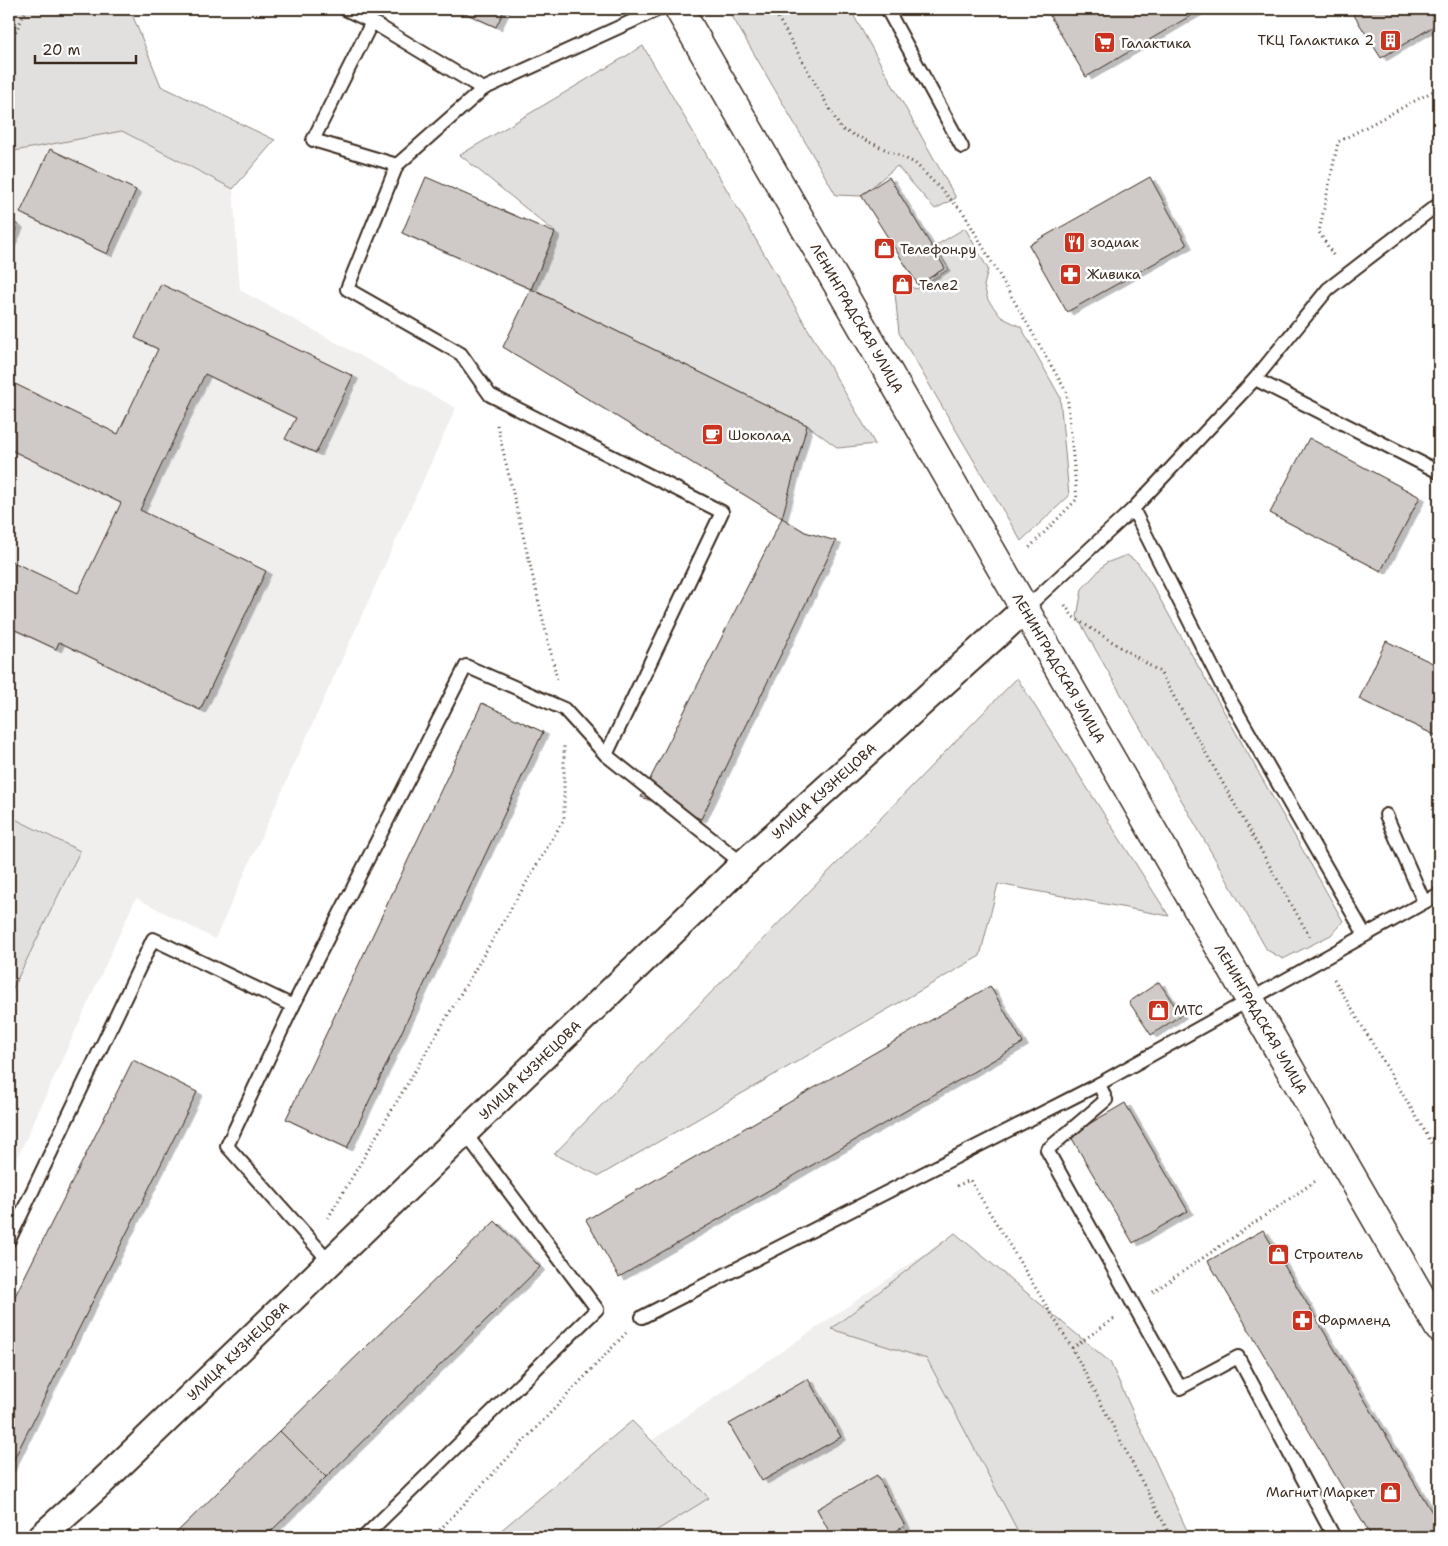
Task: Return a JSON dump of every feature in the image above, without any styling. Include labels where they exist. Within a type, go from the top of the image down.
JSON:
[{"type":"main road","name":"ЛЕНИНГРАДСКАЯ УЛИЦА","points":[[679,9],[1439,1328]]},
{"type":"street","name":"УЛИЦА КУЗНЕЦОВА","points":[[41,1537],[102,1482],[322,1253],[465,1133],[743,864],[1025,609]]},
{"type":"lane","points":[[345,9],[372,22],[483,89]]},
{"type":"lane","points":[[606,755],[722,512],[490,395],[461,354],[347,289],[396,166],[483,89],[659,9]]},
{"type":"lane","points":[[887,9],[962,147]]},
{"type":"lane","points":[[372,22],[313,140],[396,166]]},
{"type":"lane","points":[[1025,609],[1133,510],[1255,380],[1328,289],[1439,205]]},
{"type":"lane","points":[[1255,380],[1439,472]]},
{"type":"lane","points":[[1133,510],[1221,684],[1365,935]]},
{"type":"lane","points":[[322,1253],[226,1146],[293,1006],[466,666],[564,709],[606,755],[743,864]]},
{"type":"lane","points":[[1386,816],[1424,902]]},
{"type":"lane","points":[[642,1317],[1098,1084],[1439,894]]},
{"type":"lane","points":[[9,1240],[153,939],[293,1006]]},
{"type":"lane","points":[[1098,1084],[1106,1100],[1047,1150],[1180,1388],[1238,1357],[1334,1537]]},
{"type":"lane","points":[[364,1537],[597,1309],[465,1133]]},
{"type":"path","points":[[9,45],[27,9]]},
{"type":"path","points":[[773,9],[841,129],[915,163],[963,212],[1067,393],[1077,498],[1028,549],[1073,617],[1160,672],[1322,959],[1439,1154]]},
{"type":"path","points":[[1346,276],[1319,232],[1338,142],[1439,88]]},
{"type":"path","points":[[322,1253],[564,819],[564,709],[490,395]]},
{"type":"path","points":[[1072,1348],[1343,1162]]},
{"type":"path","points":[[952,1188],[970,1180],[1072,1348],[1171,1537]]},
{"type":"path","points":[[433,1537],[642,1317]]},
{"type":"shaded area","points":[[9,9],[130,9],[161,86],[275,140],[233,189],[122,131],[9,152]]},
{"type":"shaded area","points":[[728,9],[850,9],[956,198],[935,209],[897,166],[861,196],[836,195]]},
{"type":"shaded area","points":[[643,46],[875,444],[838,448],[807,425],[531,289],[555,232],[460,155]]},
{"type":"shaded area","points":[[122,131],[233,189],[240,290],[456,408],[215,939],[136,898],[9,1176],[9,152]]},
{"type":"shaded area","points":[[965,228],[988,269],[984,286],[988,300],[1001,317],[1021,327],[1060,397],[1069,496],[1021,541],[899,333],[895,293],[907,286],[917,289],[949,269],[935,246]]},
{"type":"shaded area","points":[[1127,555],[1138,563],[1152,585],[1343,921],[1331,935],[1283,959],[1267,950],[1077,617],[1082,589],[1106,563]]},
{"type":"shaded area","points":[[1017,678],[1169,916],[998,884],[980,956],[599,1176],[554,1154]]},
{"type":"shaded area","points":[[9,816],[80,851],[9,996]]},
{"type":"shaded area","points":[[955,1233],[1121,1537],[510,1537]]},
{"type":"shaded area","points":[[955,1233],[1110,1362],[1190,1537],[1021,1537],[927,1359],[831,1329]]},
{"type":"shaded area","points":[[632,1421],[709,1498],[646,1537],[493,1537]]},
{"type":"building","points":[[456,9],[505,9],[496,27]]},
{"type":"building","name":"Галактика","points":[[1046,9],[1202,9],[1086,77]]},
{"type":"building","name":"ТКЦ Галактика 2","points":[[1350,9],[1439,9],[1439,23],[1381,58]]},
{"type":"building","points":[[50,149],[136,190],[107,254],[20,213]]},
{"type":"building","points":[[426,177],[555,233],[531,289],[402,233]]},
{"type":"building","points":[[889,177],[945,268],[918,285],[861,195]]},
{"type":"building","points":[[1150,177],[1187,245],[1067,312],[1029,245]]},
{"type":"building","points":[[9,220],[18,225],[9,245]]},
{"type":"building","points":[[161,284],[353,376],[316,453],[285,439],[296,418],[205,374],[140,510],[266,571],[200,710],[59,642],[56,649],[9,627],[9,560],[78,593],[121,503],[9,449],[9,381],[118,434],[158,349],[135,338]]},
{"type":"building","points":[[531,289],[807,425],[782,518],[503,347]]},
{"type":"building","points":[[1309,438],[1420,497],[1381,571],[1270,513]]},
{"type":"building","points":[[782,518],[805,532],[836,541],[701,819],[671,806],[641,797]]},
{"type":"building","points":[[1386,641],[1439,666],[1439,737],[1359,699]]},
{"type":"building","points":[[482,703],[543,732],[347,1148],[286,1119]]},
{"type":"building","points":[[1159,982],[1181,1015],[1151,1035],[1129,1002]]},
{"type":"building","points":[[990,986],[1023,1043],[619,1277],[586,1220]]},
{"type":"building","points":[[133,1060],[197,1092],[9,1469],[9,1308]]},
{"type":"building","points":[[1125,1103],[1188,1211],[1133,1243],[1070,1135]]},
{"type":"building","points":[[495,1221],[540,1267],[326,1477],[280,1431]]},
{"type":"building","points":[[1263,1230],[1439,1524],[1439,1537],[1372,1537],[1208,1261]]},
{"type":"building","points":[[808,1379],[841,1437],[762,1481],[729,1424]]},
{"type":"building","points":[[280,1431],[326,1477],[265,1537],[172,1537]]},
{"type":"building","points":[[877,1475],[905,1526],[885,1537],[832,1537],[817,1509]]},
{"type":"building","points":[[767,1530],[771,1537],[753,1537]]},
{"type":"place","name":"ТКЦ Галактика 2","points":[[1390,40]]},
{"type":"place","name":"Галактика","points":[[1105,43]]},
{"type":"place","name":"зодиак","points":[[1074,242]]},
{"type":"place","name":"Телефон.ру","points":[[884,249]]},
{"type":"place","name":"Живика","points":[[1071,274]]},
{"type":"place","name":"Теле2","points":[[903,285]]},
{"type":"place","name":"Шоколад","points":[[712,435]]},
{"type":"place","name":"МТС","points":[[1158,1010]]},
{"type":"place","name":"Строитель","points":[[1278,1254]]},
{"type":"place","name":"Фармленд","points":[[1302,1320]]},
{"type":"place","name":"Магнит Маркет","points":[[1391,1492]]}]
